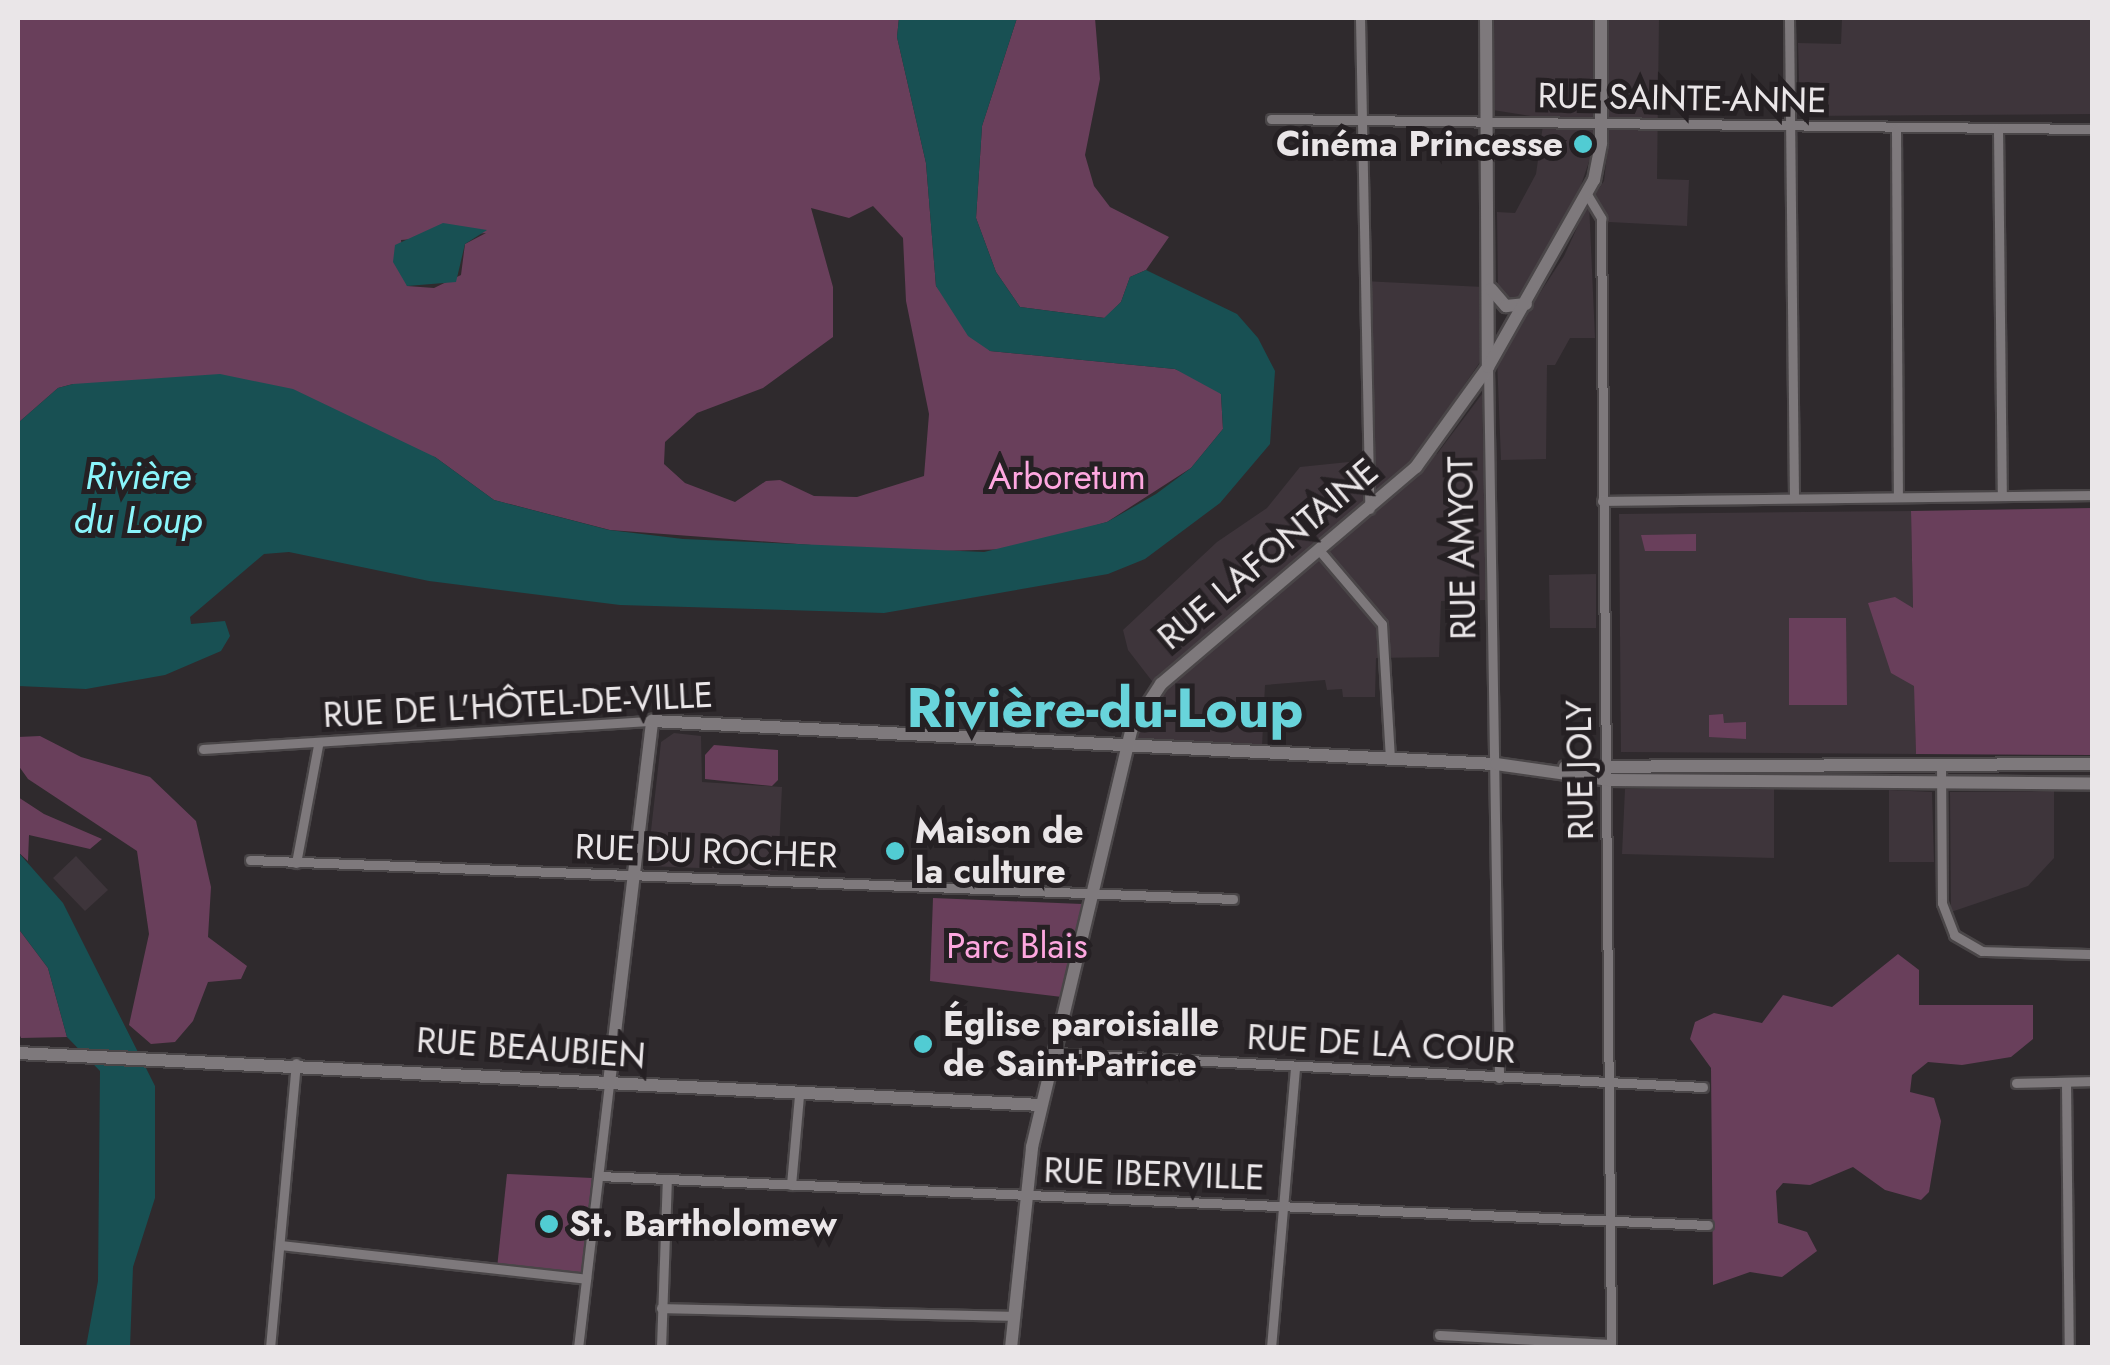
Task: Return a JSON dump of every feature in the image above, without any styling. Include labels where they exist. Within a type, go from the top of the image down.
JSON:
[{"type":"main road","name":"RUE AMYOT","points":[[1486,18],[1488,367]]},
{"type":"main road","name":"RUE LAFONTAINE","points":[[1011,1348],[1025,1196],[1042,1105],[1126,746],[1139,712],[1162,684],[1369,509],[1426,455],[1488,367],[1588,196],[1602,124],[1601,18]]},
{"type":"main road","points":[[1490,287],[1506,306],[1526,304]]},
{"type":"main road","points":[[610,1083],[652,721]]},
{"type":"main road","name":"RUE DE L'HÔTEL-DE-VILLE","points":[[652,721],[1548,768]]},
{"type":"main road","points":[[1548,768],[1607,764],[2092,764]]},
{"type":"main road","points":[[1548,768],[1608,780],[2092,782]]},
{"type":"main road","name":"RUE BEAUBIEN","points":[[18,1053],[296,1063],[799,1096],[1042,1105]]},
{"type":"street","points":[[1360,18],[1369,509]]},
{"type":"street","points":[[1788,19],[1794,498]]},
{"type":"street","name":"RUE SAINTE-ANNE","points":[[1271,119],[2092,129]]},
{"type":"street","points":[[1896,128],[1898,497]]},
{"type":"street","points":[[1998,128],[2002,496]]},
{"type":"street","name":"RUE JOLY","points":[[1588,196],[1599,208],[1600,244],[1612,1084],[1611,1346]]},
{"type":"street","name":"RUE AMYOT","points":[[1488,367],[1499,1078]]},
{"type":"street","points":[[1602,501],[2092,495]]},
{"type":"street","points":[[1318,550],[1382,624],[1390,758]]},
{"type":"street","name":"RUE DE L'HÔTEL-DE-VILLE","points":[[202,748],[318,746],[652,721]]},
{"type":"street","points":[[296,862],[318,746]]},
{"type":"street","points":[[1941,763],[1942,904],[1954,935],[1982,951],[2092,954]]},
{"type":"street","name":"RUE DU ROCHER","points":[[250,860],[1234,899]]},
{"type":"street","name":"RUE DE LA COUR","points":[[1056,1052],[1702,1087]]},
{"type":"street","points":[[270,1348],[296,1063]]},
{"type":"street","points":[[1271,1348],[1295,1066]]},
{"type":"street","points":[[2016,1083],[2092,1081]]},
{"type":"street","points":[[2066,1082],[2069,1348]]},
{"type":"street","points":[[578,1348],[610,1083]]},
{"type":"street","points":[[791,1185],[799,1096]]},
{"type":"street","name":"RUE IBERVILLE","points":[[599,1176],[1708,1225]]},
{"type":"street","points":[[661,1348],[668,1179]]},
{"type":"street","points":[[280,1245],[586,1278]]},
{"type":"street","points":[[661,1308],[1014,1316]]},
{"type":"street","points":[[1440,1335],[1611,1346]]},
{"type":"shaded area","points":[[1479,18],[1659,18],[1657,179],[1689,180],[1687,226],[1609,222],[1595,194],[1604,181],[1609,136],[1598,135],[1572,212],[1521,300],[1512,303],[1498,288],[1497,212],[1515,213],[1536,174],[1544,118],[1480,108]]},
{"type":"shaded area","points":[[1842,18],[2092,18],[2092,114],[1800,116],[1798,43],[1841,44]]},
{"type":"shaded area","points":[[1589,202],[1595,338],[1570,338],[1555,365],[1547,365],[1546,459],[1501,460],[1497,359],[1564,256]]},
{"type":"shaded area","points":[[1363,281],[1483,287],[1482,359],[1424,444],[1437,454],[1482,394],[1487,600],[1441,601],[1439,657],[1376,658],[1375,697],[1343,697],[1342,689],[1327,690],[1325,680],[1265,685],[1262,747],[1136,739],[1144,713],[1162,694],[1128,650],[1123,630],[1217,542],[1267,508],[1300,467],[1368,460]]},
{"type":"shaded area","points":[[1911,511],[1916,754],[1621,752],[1619,514]]},
{"type":"shaded area","points":[[1596,574],[1596,628],[1550,628],[1549,575]]},
{"type":"shaded area","points":[[674,733],[701,736],[702,782],[782,787],[778,871],[647,866],[661,742]]},
{"type":"shaded area","points":[[1625,789],[1774,789],[1774,858],[1622,854]]},
{"type":"shaded area","points":[[1889,790],[1932,792],[1934,862],[1889,862]]},
{"type":"shaded area","points":[[2054,791],[2054,858],[2028,886],[1951,912],[1950,792]]},
{"type":"shaded area","points":[[76,856],[108,890],[85,911],[53,878]]},
{"type":"green space","name":"Arboretum","points":[[18,18],[899,18],[897,37],[926,163],[936,286],[990,351],[1175,369],[1211,384],[1221,394],[1223,429],[1191,468],[1107,522],[1013,549],[904,552],[610,530],[494,500],[435,457],[73,384],[58,388],[18,423]],"holes":[[[873,206],[903,238],[906,301],[929,414],[924,476],[857,497],[814,496],[780,480],[766,481],[735,502],[685,483],[664,464],[665,442],[697,413],[763,388],[833,337],[833,287],[811,208],[849,218]],[[486,233],[465,244],[461,275],[434,288],[407,286],[401,240]]]},
{"type":"green space","points":[[1017,18],[1095,18],[1100,79],[1085,155],[1094,186],[1110,207],[1169,237],[1146,270],[1130,277],[1121,302],[1105,318],[1020,307],[996,272],[976,218],[982,126]]},
{"type":"green space","points":[[2092,508],[2092,755],[1916,754],[1914,686],[1891,673],[1868,603],[1895,597],[1913,608],[1911,511]]},
{"type":"green space","points":[[1696,534],[1696,551],[1645,551],[1641,535]]},
{"type":"green space","points":[[1789,618],[1846,618],[1847,705],[1789,705]]},
{"type":"green space","points":[[1723,714],[1724,723],[1746,722],[1746,739],[1709,737],[1709,715]]},
{"type":"green space","points":[[40,736],[81,757],[150,777],[196,821],[211,887],[208,937],[247,966],[241,979],[208,982],[193,1021],[175,1042],[151,1044],[129,1025],[149,934],[137,851],[28,779],[18,765],[18,737]]},
{"type":"green space","points":[[714,745],[778,750],[778,780],[772,786],[705,779],[705,755]]},
{"type":"green space","points":[[18,797],[44,814],[102,839],[90,849],[29,835],[28,861],[18,852]]},
{"type":"green space","name":"Parc Blais","points":[[933,898],[1082,904],[1062,997],[930,981]]},
{"type":"green space","points":[[18,928],[48,968],[67,1037],[21,1038]]},
{"type":"green space","points":[[1898,954],[1919,970],[1919,1005],[2033,1005],[2033,1039],[2011,1057],[1962,1065],[1928,1062],[1912,1075],[1910,1092],[1934,1098],[1941,1121],[1929,1192],[1921,1200],[1885,1190],[1853,1167],[1810,1185],[1783,1183],[1776,1191],[1778,1223],[1807,1232],[1817,1251],[1782,1277],[1750,1272],[1713,1285],[1711,1068],[1690,1039],[1695,1022],[1714,1013],[1762,1023],[1783,995],[1832,1007]]},
{"type":"green space","points":[[507,1174],[592,1178],[582,1277],[497,1268]]},
{"type":"water","name":"Rivière du Loup","points":[[899,18],[1017,18],[982,126],[976,218],[996,272],[1020,307],[1104,318],[1121,302],[1130,277],[1146,270],[1237,314],[1258,338],[1275,371],[1270,444],[1220,503],[1145,559],[1108,574],[884,613],[620,605],[429,581],[289,552],[264,554],[190,617],[191,624],[225,621],[230,636],[221,651],[165,675],[86,689],[18,686],[18,423],[58,388],[73,384],[220,374],[293,389],[435,457],[494,500],[609,530],[683,539],[984,552],[1107,522],[1191,468],[1223,429],[1221,394],[1175,369],[990,351],[968,336],[936,286],[926,163],[897,37]]},
{"type":"water","points":[[443,223],[487,230],[465,244],[456,282],[407,286],[393,262],[395,245]]},
{"type":"water","points":[[18,852],[63,903],[155,1086],[155,1198],[133,1267],[130,1347],[86,1347],[98,1281],[100,1071],[67,1037],[48,968],[18,928]]},
{"type":"place","name":"Cinéma Princesse","points":[[1583,144]]},
{"type":"place","name":"Maison de la culture","points":[[895,851]]},
{"type":"place","name":"Église paroisialle de Saint-Patrice","points":[[923,1044]]},
{"type":"place","name":"St. Bartholomew","points":[[549,1224]]},
{"type":"district","name":"Rivière-du-Loup","points":[[1105,709]]}]
